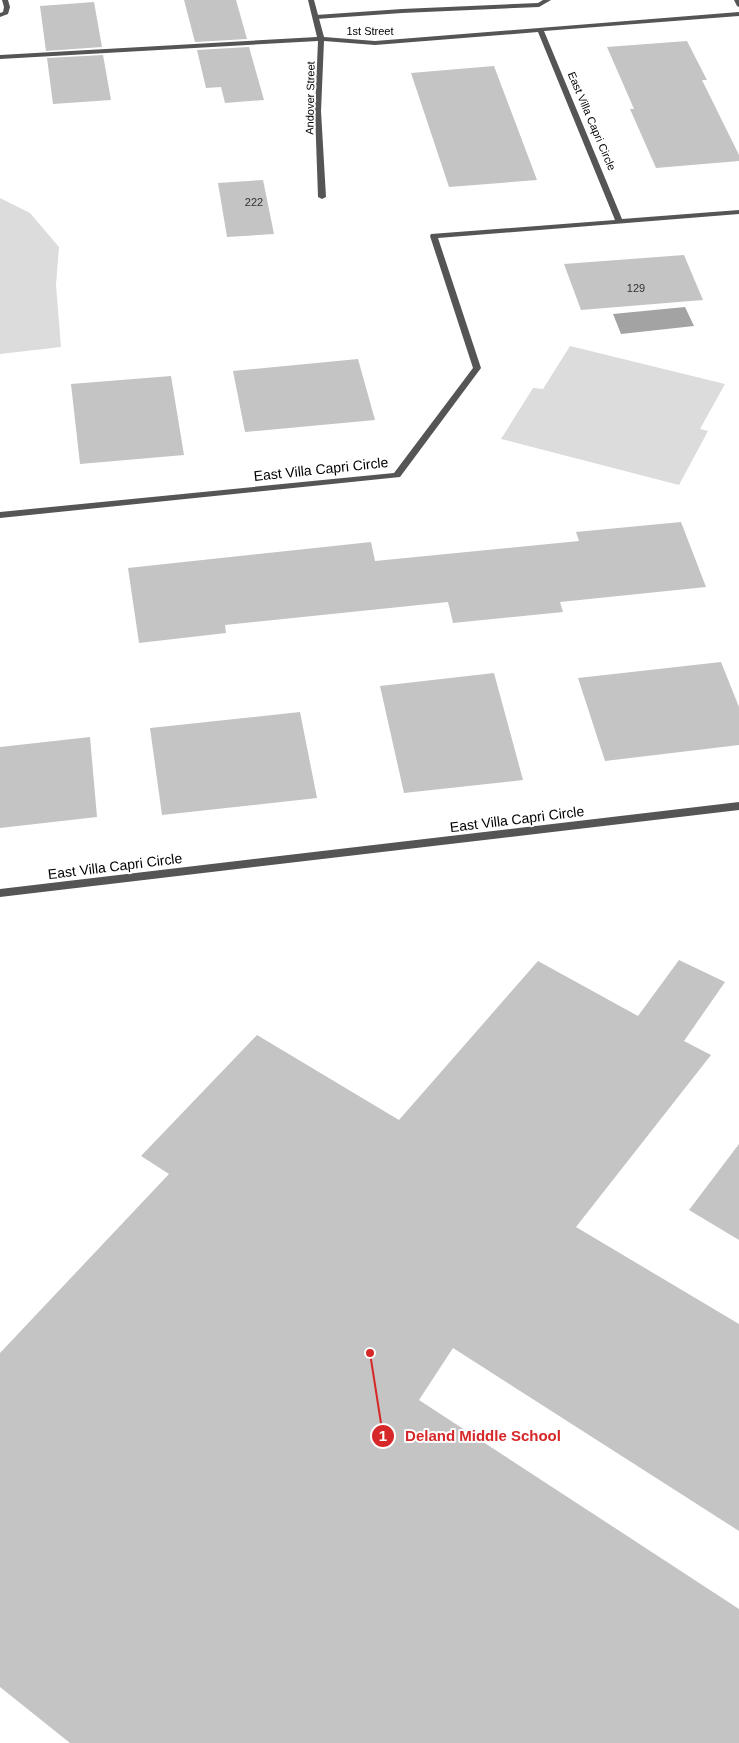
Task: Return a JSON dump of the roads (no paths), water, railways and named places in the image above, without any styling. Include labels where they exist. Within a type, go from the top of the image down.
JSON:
[{"type":"street","points":[[0,15],[6,13],[5,0]]},
{"type":"street","name":"Andover Street","points":[[311,0],[321,39],[318,111],[322,197]]},
{"type":"street","points":[[316,18],[402,11],[539,5],[548,0]]},
{"type":"street","points":[[737,0],[739,5]]},
{"type":"street","name":"1st Street","points":[[0,57],[321,39],[375,43],[739,14]]},
{"type":"street","name":"East Villa Capri Circle","points":[[540,29],[620,222]]},
{"type":"street","name":"East Villa Capri Circle","points":[[0,515],[397,475],[477,368],[434,236],[739,212]]},
{"type":"street","name":"East Villa Capri Circle","points":[[0,893],[739,806]]},
{"type":"place","name":"Deland Middle School","points":[[370,1353]]}]
